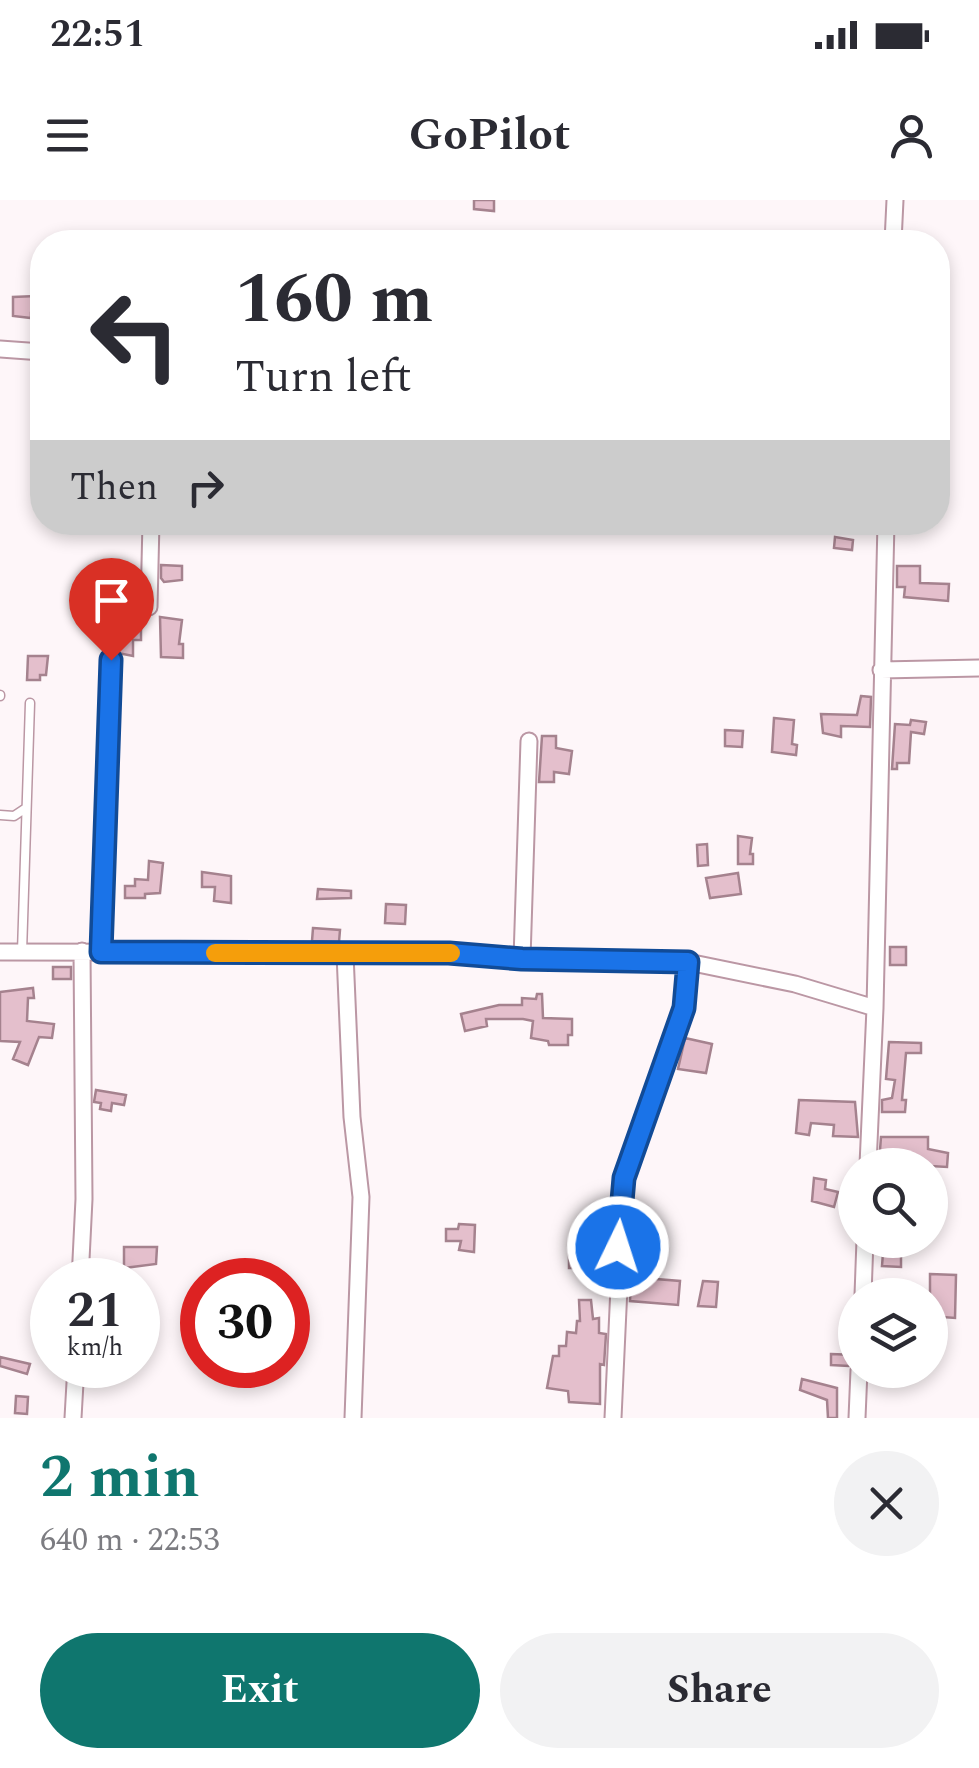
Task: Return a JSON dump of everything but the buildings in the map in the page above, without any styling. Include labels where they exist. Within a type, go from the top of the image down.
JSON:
[{"type":"street","points":[[894,230],[895,200]]},
{"type":"street","points":[[0,348],[30,351]]},
{"type":"street","points":[[149,607],[151,535]]},
{"type":"street","points":[[869,1148],[876,1008],[886,535]]},
{"type":"street","points":[[881,670],[979,668]]},
{"type":"street","points":[[522,959],[528,742]]},
{"type":"street","points":[[81,1258],[82,951]]},
{"type":"street","points":[[0,952],[449,953],[522,959],[688,962],[795,984],[876,1008]]},
{"type":"street","points":[[345,954],[352,1117],[361,1196],[353,1418]]},
{"type":"street","points":[[613,1418],[624,1178],[684,1008],[688,962]]},
{"type":"street","points":[[73,1418],[75,1388]]},
{"type":"street","points":[[857,1418],[858,1388]]},
{"type":"lane","points":[[101,952],[111,660]]},
{"type":"lane","points":[[22,952],[30,703]]},
{"type":"lane","points":[[0,815],[14,816],[26,808]]},
{"type":"slow traffic","points":[[215,953],[451,953]]},
{"type":"route","points":[[111,660],[101,952],[449,953],[522,959],[688,962],[684,1008],[624,1178],[618,1247]]}]
